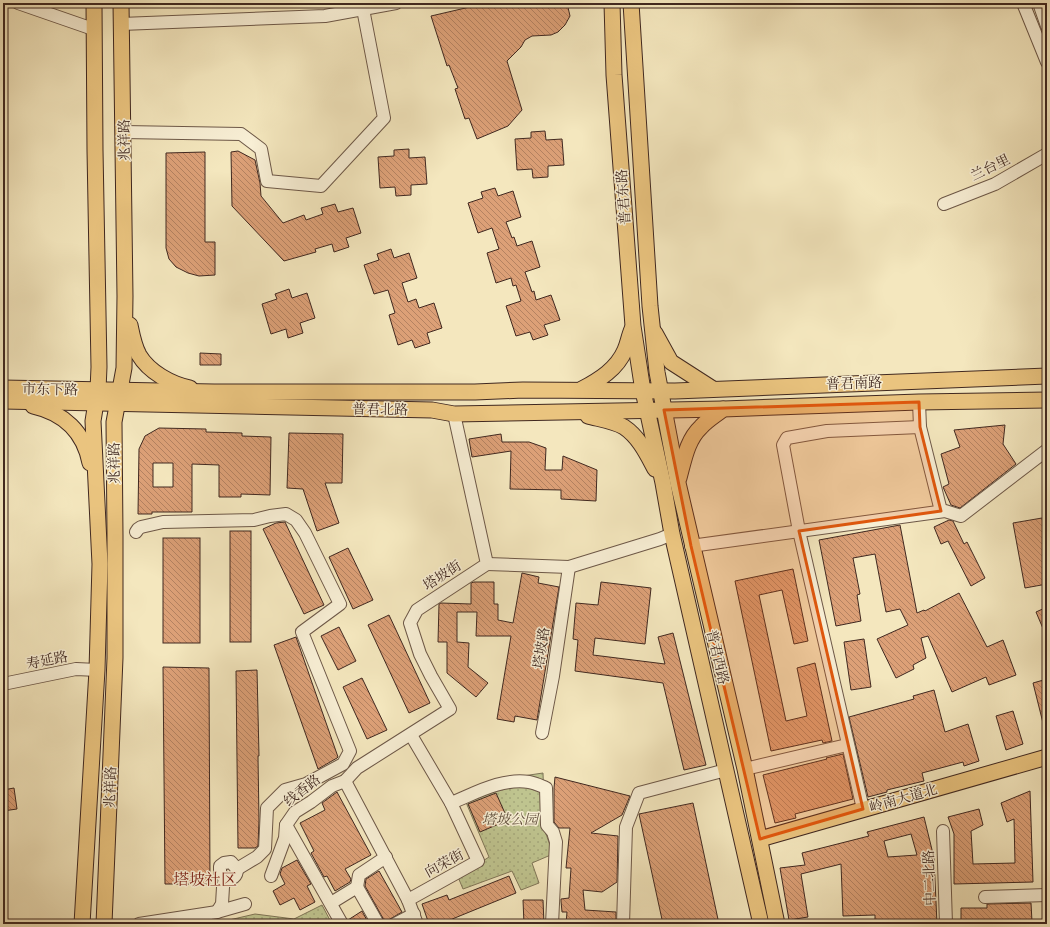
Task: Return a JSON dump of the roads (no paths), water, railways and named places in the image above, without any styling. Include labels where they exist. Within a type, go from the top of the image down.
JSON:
[{"type":"main road","name":"兆祥路","points":[[82,924],[97,670],[100,564],[93,421],[97,396],[99,367],[94,3]]},
{"type":"main road","name":"兆祥路","points":[[104,924],[115,658],[116,535],[114,422],[124,368],[124,132],[121,3]]},
{"type":"main road","name":"普君东路","points":[[612,3],[614,75],[632,326],[643,391]]},
{"type":"main road","name":"普君东路","points":[[631,3],[652,326],[660,390]]},
{"type":"main road","points":[[125,296],[133,340],[138,354],[147,366],[165,378],[183,386],[214,392]]},
{"type":"main road","points":[[580,390],[600,380],[614,366],[625,351],[632,326]]},
{"type":"main road","points":[[652,326],[671,362],[713,389]]},
{"type":"main road","name":"普君南路","points":[[660,390],[1047,376]]},
{"type":"main road","name":"市东下路","points":[[3,388],[97,396]]},
{"type":"main road","name":"普君北路","points":[[119,397],[214,392],[660,390]]},
{"type":"main road","name":"普君西路","points":[[660,390],[664,410],[670,483],[672,534],[761,924]]},
{"type":"main road","name":"普君西路","points":[[643,391],[647,411],[691,546],[760,838],[777,924]]},
{"type":"main road","name":"市东下路","points":[[8,401],[97,396]]},
{"type":"main road","name":"普君北路","points":[[97,396],[432,410],[454,414],[664,410]]},
{"type":"main road","name":"普君南路","points":[[664,410],[919,402],[1047,400]]},
{"type":"main road","points":[[8,401],[40,407],[59,415],[70,425],[80,436],[89,458],[96,489]]},
{"type":"main road","points":[[574,411],[623,427],[641,444],[670,483],[692,436],[723,409]]},
{"type":"main road","name":"岭南大道北","points":[[760,838],[1047,757]]},
{"type":"street","points":[[18,3],[94,29]]},
{"type":"street","points":[[121,24],[325,16],[396,3]]},
{"type":"street","points":[[1023,3],[1047,62]]},
{"type":"street","points":[[1039,3],[1047,26]]},
{"type":"street","points":[[124,132],[241,134],[261,149],[267,181],[321,186],[384,118],[363,9]]},
{"type":"street","name":"兰台里","points":[[944,204],[995,184],[1047,154]]},
{"type":"street","points":[[919,402],[920,428],[941,511]]},
{"type":"street","points":[[454,414],[487,564],[569,567],[672,534]]},
{"type":"street","points":[[863,809],[799,532],[783,445],[787,438],[827,431],[920,428]]},
{"type":"street","points":[[691,546],[941,511],[962,516],[1047,450]]},
{"type":"street","points":[[136,532],[141,527],[163,522],[254,520],[286,514],[296,520],[305,533],[340,604],[302,632],[350,751],[343,764],[306,784],[285,790],[267,808],[265,849],[257,857],[237,869],[237,873],[234,877],[230,880],[225,879],[222,904],[217,912]]},
{"type":"street","name":"塔坡街","points":[[411,735],[450,710],[423,659],[410,623],[417,610],[487,564]]},
{"type":"street","name":"塔坡路","points":[[542,733],[553,676],[569,567]]},
{"type":"street","name":"寿延路","points":[[3,684],[76,669],[97,670]]},
{"type":"street","points":[[395,924],[415,919],[408,900],[345,781],[356,768],[411,735]]},
{"type":"street","name":"向荣街","points":[[408,900],[478,861],[451,802],[411,735]]},
{"type":"street","points":[[744,769],[847,745]]},
{"type":"street","points":[[623,924],[626,827],[639,793],[726,770]]},
{"type":"street","name":"线香路","points":[[271,876],[285,838],[286,825],[295,812],[332,786],[345,781]]},
{"type":"street","points":[[451,802],[496,784],[515,781],[530,782],[546,788],[547,825],[553,832],[556,842],[552,924]]},
{"type":"street","points":[[286,825],[342,924]]},
{"type":"street","name":"中二北路","points":[[943,831],[946,924]]},
{"type":"street","points":[[378,924],[357,887],[359,875],[386,857]]},
{"type":"street","points":[[331,903],[357,887]]},
{"type":"street","points":[[985,897],[1047,895]]},
{"type":"street","points":[[139,924],[217,912],[245,904]]},
{"type":"district","name":"塔坡社区","points":[[205,879]]},
{"type":"park label","name":"塔坡公园","points":[[510,819]]}]
